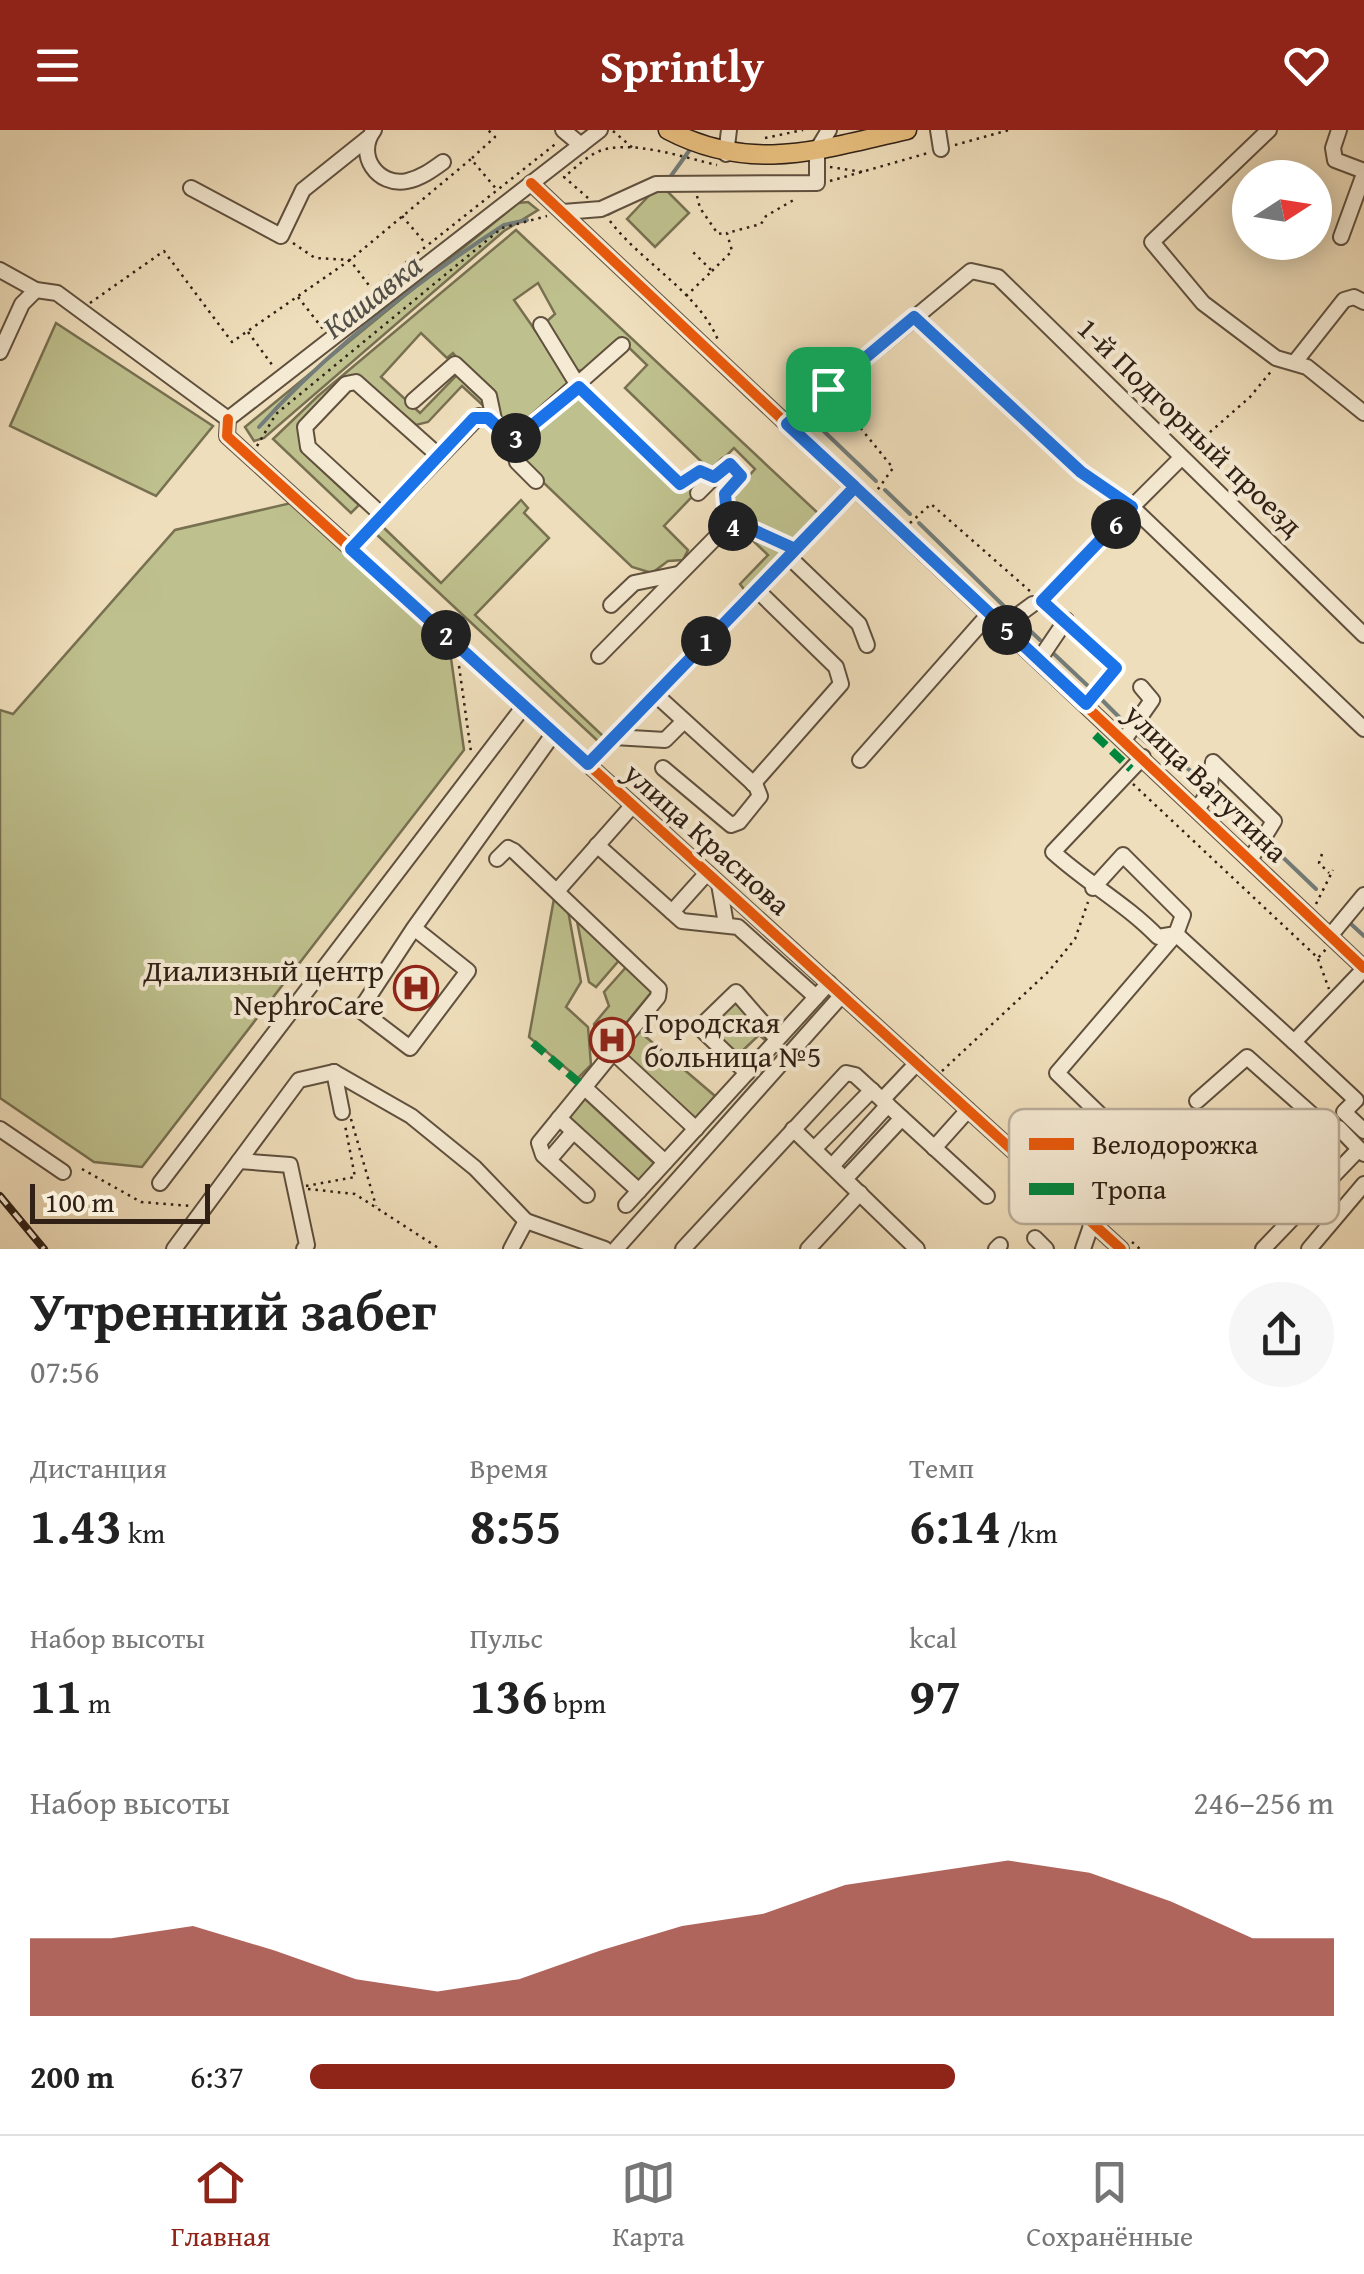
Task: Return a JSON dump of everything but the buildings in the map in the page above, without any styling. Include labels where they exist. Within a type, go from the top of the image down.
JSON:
[{"type":"main road","points":[[668,130],[703,148],[726,154],[780,155],[908,130]]},
{"type":"street","points":[[562,130],[581,145]]},
{"type":"street","points":[[228,420],[600,130]]},
{"type":"street","points":[[726,154],[730,130]]},
{"type":"street","points":[[563,212],[601,209],[656,184],[816,182],[817,150],[830,130]]},
{"type":"street","points":[[938,130],[941,149]]},
{"type":"street","points":[[1269,130],[1152,242],[1203,302],[1364,414]]},
{"type":"street","points":[[1339,130],[1333,148],[1336,160],[1364,173],[1342,237]]},
{"type":"street","points":[[372,134],[366,151],[371,168],[386,179],[404,182],[443,162]]},
{"type":"street","points":[[191,188],[281,236],[302,190],[372,134]]},
{"type":"street","name":"улица Ватутина","points":[[532,183],[1364,968]]},
{"type":"street","name":"улица Краснова","points":[[0,270],[36,290],[56,293],[82,308],[228,420],[227,436],[1009,1147]]},
{"type":"street","name":"1-й Подгорный проезд","points":[[914,317],[970,271],[998,276],[1364,635]]},
{"type":"street","points":[[0,352],[22,304],[36,290]]},
{"type":"street","points":[[1289,361],[1344,300],[1354,297],[1364,302]]},
{"type":"street","points":[[787,424],[914,317],[1081,472],[1132,507],[1364,729]]},
{"type":"street","points":[[541,325],[579,387],[680,484],[700,471],[714,477]]},
{"type":"street","points":[[513,441],[579,387],[622,344]]},
{"type":"street","points":[[413,401],[455,364],[489,396],[496,425]]},
{"type":"street","points":[[382,516],[308,447],[304,427],[346,384],[356,382],[439,456]]},
{"type":"street","points":[[351,549],[478,416],[496,425],[513,441],[517,462],[536,480]]},
{"type":"street","points":[[1132,507],[1181,458]]},
{"type":"street","points":[[698,493],[728,464],[741,476],[725,494],[728,526]]},
{"type":"street","points":[[588,764],[855,487]]},
{"type":"street","points":[[728,526],[751,529],[792,553],[859,624],[867,645]]},
{"type":"street","points":[[599,656],[728,526]]},
{"type":"street","points":[[611,605],[634,582],[678,574]]},
{"type":"street","points":[[753,784],[842,684],[836,667],[756,590]]},
{"type":"street","points":[[1003,626],[1037,602],[1066,620],[1116,668],[1086,704]]},
{"type":"street","points":[[860,760],[990,614]]},
{"type":"street","points":[[1039,660],[1066,620]]},
{"type":"street","points":[[1124,740],[1152,700],[1141,686]]},
{"type":"street","points":[[655,694],[759,790],[758,800],[731,825],[663,768]]},
{"type":"street","points":[[160,1183],[524,706]]},
{"type":"street","points":[[614,737],[664,740],[684,721]]},
{"type":"street","points":[[414,928],[468,971],[410,1048],[360,1010],[414,928],[554,733]]},
{"type":"street","points":[[1142,757],[1053,852],[1093,888],[1125,906],[1158,938],[1176,934]]},
{"type":"street","points":[[1198,810],[1209,790],[1213,762],[1274,821],[1250,860]]},
{"type":"street","points":[[557,891],[633,805]]},
{"type":"street","points":[[597,845],[686,923],[738,927],[816,997]]},
{"type":"street","points":[[498,859],[511,849],[659,989],[658,997],[539,1143],[548,1160],[588,1195]]},
{"type":"street","points":[[1093,888],[1123,854],[1183,916],[1176,934],[1058,1073],[1095,1109]]},
{"type":"street","points":[[672,912],[707,873]]},
{"type":"street","points":[[719,884],[726,924]]},
{"type":"street","points":[[1332,938],[1364,895]]},
{"type":"street","points":[[1176,934],[1356,1100],[1344,1112],[1364,1131]]},
{"type":"street","points":[[1294,1042],[1364,968]]},
{"type":"street","points":[[626,1204],[829,983]]},
{"type":"street","points":[[747,1073],[704,1032],[704,1023],[736,992],[778,1039]]},
{"type":"street","points":[[616,1249],[842,994]]},
{"type":"street","points":[[612,1052],[696,1129]]},
{"type":"street","points":[[1196,1101],[1247,1057],[1310,1109]]},
{"type":"street","points":[[814,1149],[881,1098],[917,1063]]},
{"type":"street","points":[[334,1072],[342,1112]]},
{"type":"street","points":[[174,1249],[299,1080],[334,1072],[411,1116],[475,1168],[526,1221],[605,1249]]},
{"type":"street","points":[[684,1249],[842,1076],[855,1075],[987,1196]]},
{"type":"street","points":[[584,1087],[665,1162]]},
{"type":"street","points":[[832,1166],[881,1098]]},
{"type":"street","points":[[934,1148],[968,1110]]},
{"type":"street","points":[[558,1118],[639,1191]]},
{"type":"street","points":[[845,1179],[902,1118]]},
{"type":"street","points":[[793,1128],[917,1249]]},
{"type":"street","points":[[0,1130],[62,1172]]},
{"type":"street","points":[[548,1160],[573,1132]]},
{"type":"street","points":[[1339,1133],[1362,1152],[1339,1175]]},
{"type":"street","points":[[239,1161],[290,1164],[307,1245],[304,1249]]},
{"type":"street","points":[[808,1249],[860,1193]]},
{"type":"street","points":[[1339,1217],[1361,1194]]},
{"type":"street","points":[[512,1249],[526,1221]]},
{"type":"street","points":[[1083,1249],[1094,1224]]},
{"type":"street","name":"улица Краснова","points":[[1094,1224],[1121,1249]]},
{"type":"street","points":[[1264,1249],[1289,1224]]},
{"type":"street","points":[[1309,1249],[1333,1224]]},
{"type":"path","points":[[82,308],[164,251],[232,342],[350,260],[471,159],[494,137],[488,130]]},
{"type":"path","points":[[612,130],[635,150]]},
{"type":"path","points":[[759,138],[802,130]]},
{"type":"path","points":[[694,183],[700,208],[718,234],[726,233],[761,224],[816,182],[1009,130]]},
{"type":"path","points":[[682,157],[624,146],[596,152],[564,177],[601,209],[626,242],[709,320],[725,366]]},
{"type":"path","points":[[471,159],[498,191]]},
{"type":"path","points":[[257,446],[276,414],[502,228],[563,212]]},
{"type":"path","points":[[401,214],[427,245]]},
{"type":"path","points":[[685,297],[732,251],[726,233]]},
{"type":"path","points":[[281,236],[315,258],[350,260],[372,289]]},
{"type":"path","points":[[692,252],[712,271]]},
{"type":"path","points":[[297,296],[323,330]]},
{"type":"path","points":[[247,331],[274,367]]},
{"type":"path","points":[[1181,458],[1289,361]]},
{"type":"path","points":[[828,389],[893,468],[870,501]]},
{"type":"path","points":[[902,531],[931,504],[1037,602],[1132,507]]},
{"type":"path","points":[[456,644],[474,771]]},
{"type":"path","points":[[1124,776],[1318,958],[1335,999]]},
{"type":"path","points":[[1310,916],[1332,872],[1319,864],[1322,854]]},
{"type":"path","points":[[934,1079],[1049,970],[1075,939],[1093,888]]},
{"type":"path","points":[[1318,958],[1332,938]]},
{"type":"path","points":[[295,1188],[355,1177],[342,1112]]},
{"type":"path","points":[[342,1112],[355,1122],[376,1206]]},
{"type":"path","points":[[82,1168],[141,1202],[205,1207]]},
{"type":"path","points":[[295,1188],[355,1194],[440,1249]]},
{"type":"green space","points":[[660,184],[689,213],[655,247],[627,219]]},
{"type":"green space","points":[[528,202],[538,210],[504,231],[264,438],[254,441],[245,427],[518,203]]},
{"type":"green space","points":[[516,230],[821,516],[795,543],[731,516],[729,498],[755,469],[734,448],[711,471],[625,388],[647,365],[619,338],[585,370],[576,371],[546,322],[555,314],[538,283],[514,300],[565,373],[568,384],[515,432],[485,399],[488,410],[462,386],[428,422],[416,425],[360,378],[299,431],[301,451],[359,505],[351,513],[273,439],[318,396]],"holes":[[[421,333],[447,358],[453,353],[482,394],[457,375],[420,413],[381,377]]]},
{"type":"green space","points":[[56,323],[213,426],[156,496],[10,426]]},
{"type":"green space","points":[[575,398],[585,401],[683,488],[700,477],[707,481],[664,526],[688,550],[683,560],[668,561],[652,573],[632,567],[524,464],[520,449],[523,439]]},
{"type":"green space","points":[[521,500],[528,508],[524,513],[549,538],[475,615],[604,737],[600,743],[375,533],[383,527],[441,583]]},
{"type":"green space","points":[[291,503],[450,651],[464,750],[142,1167],[94,1162],[0,1098],[0,710],[13,714],[175,530]]},
{"type":"green space","points":[[747,535],[784,552],[746,592],[740,584],[768,555]]},
{"type":"green space","points":[[555,893],[567,905],[581,982],[566,1007],[588,1027],[591,1065],[578,1078],[529,1037]]},
{"type":"green space","points":[[576,916],[621,958],[596,987],[589,982]]},
{"type":"green space","points":[[628,965],[654,989],[599,1056],[594,1024],[609,1006],[604,992]]},
{"type":"green space","points":[[732,997],[768,1036],[765,1040],[759,1035],[737,1056],[707,1027]]},
{"type":"green space","points":[[639,1031],[715,1096],[695,1120],[622,1052]]},
{"type":"green space","points":[[584,1098],[656,1165],[642,1185],[568,1123],[567,1114]]},
{"type":"waterway","points":[[668,180],[689,151]]},
{"type":"waterway","points":[[608,214],[617,209]]},
{"type":"waterway","name":"Кашавка","points":[[259,427],[314,371],[406,293],[504,225],[527,220]]},
{"type":"waterway","points":[[810,418],[876,481]]},
{"type":"waterway","points":[[885,490],[910,514]]},
{"type":"waterway","points":[[919,523],[1008,610]]},
{"type":"waterway","points":[[1023,624],[1040,640]]},
{"type":"waterway","points":[[1054,654],[1088,686]]},
{"type":"waterway","points":[[1102,700],[1124,722]]},
{"type":"waterway","points":[[1139,736],[1201,779]]},
{"type":"waterway","points":[[1218,795],[1256,832]]},
{"type":"waterway","points":[[1271,846],[1316,889]]},
{"type":"waterway","points":[[1351,924],[1364,936]]},
{"type":"railway","points":[[0,1196],[44,1249]]},
{"type":"marked path","points":[[1095,735],[1131,769]]},
{"type":"marked path","points":[[533,1043],[584,1087]]},
{"type":"cycle path","points":[[531,183],[1364,968]]},
{"type":"cycle path","points":[[228,419],[227,436],[1009,1147]]},
{"type":"cycle path","points":[[1094,1224],[1121,1249]]},
{"type":"place","name":"Диализный центр NephroCare","points":[[416,988]]},
{"type":"place","name":"Городская больница №5","points":[[612,1040]]},
{"type":"route","points":[[828,389],[787,424],[855,487],[588,764],[351,549],[474,418],[488,418],[513,441],[579,387],[680,484],[700,471],[714,477],[730,464],[741,476],[725,494],[728,526],[751,529],[795,549],[855,487],[1086,704],[1116,668],[1042,601],[1132,507],[1081,472],[914,317],[828,389]]}]
